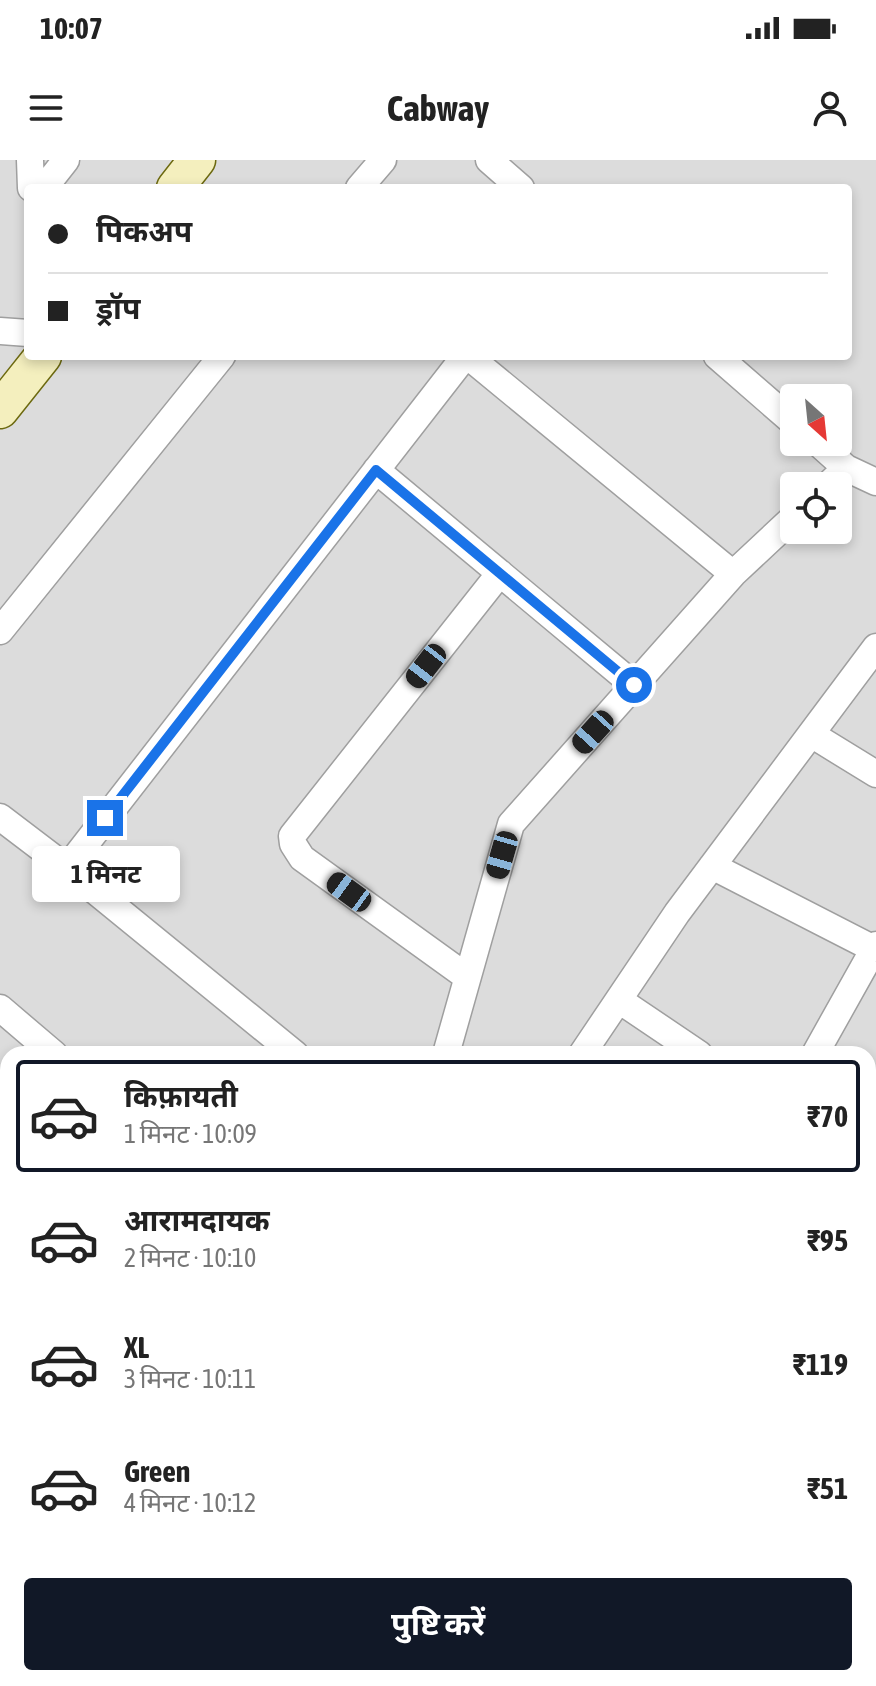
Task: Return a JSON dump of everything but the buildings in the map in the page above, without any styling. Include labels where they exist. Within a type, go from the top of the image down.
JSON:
[{"type":"main road","points":[[178,184],[197,160]]},
{"type":"main road","points":[[0,410],[40,360]]},
{"type":"street","points":[[30,160],[31,184]]},
{"type":"street","points":[[47,184],[66,160]]},
{"type":"street","points":[[362,184],[383,160]]},
{"type":"street","points":[[489,160],[516,184]]},
{"type":"street","points":[[0,331],[24,333]]},
{"type":"street","points":[[0,631],[219,360]]},
{"type":"street","points":[[67,868],[463,360]]},
{"type":"street","points":[[471,360],[733,574]]},
{"type":"street","points":[[722,360],[780,411]]},
{"type":"street","points":[[833,456],[846,468],[876,482]]},
{"type":"street","points":[[842,472],[846,468]]},
{"type":"street","points":[[376,470],[634,685]]},
{"type":"street","points":[[448,1046],[511,824],[733,574],[780,530]]},
{"type":"street","points":[[467,977],[302,858],[293,844],[292,836],[500,573]]},
{"type":"street","points":[[587,1046],[677,913],[876,647]]},
{"type":"street","points":[[811,734],[876,774]]},
{"type":"street","points":[[0,817],[285,1046]]},
{"type":"street","points":[[712,866],[875,947],[819,1046]]},
{"type":"street","points":[[619,1000],[687,1046]]},
{"type":"street","points":[[0,1008],[45,1046]]},
{"type":"shaded area","points":[[0,160],[876,160],[876,1046],[0,1046]]},
{"type":"route","points":[[105,818],[376,470],[634,685]]}]
